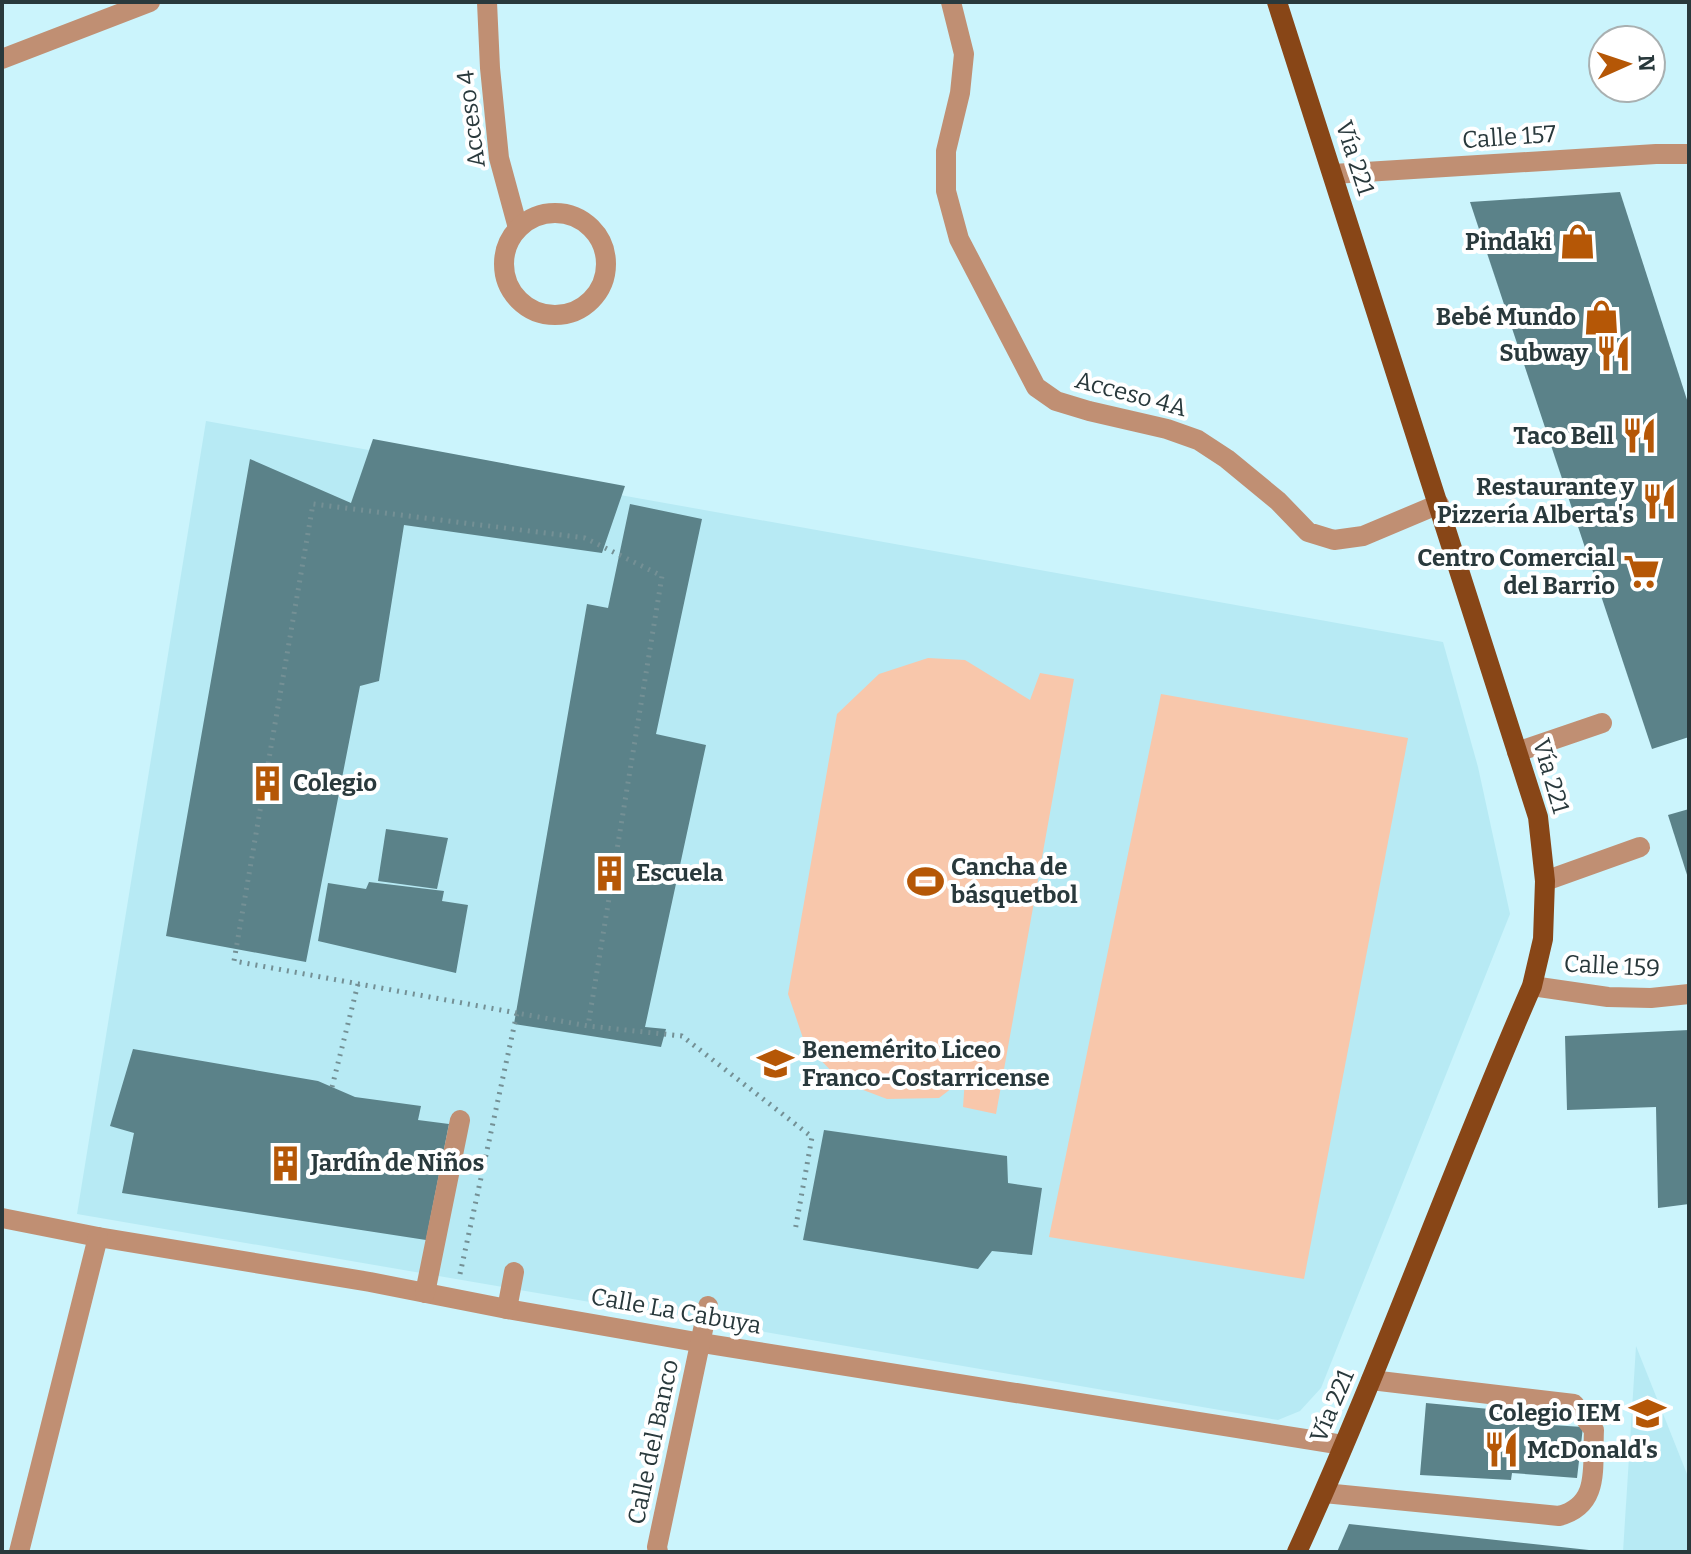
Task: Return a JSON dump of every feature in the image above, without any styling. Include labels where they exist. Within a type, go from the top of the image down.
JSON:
[{"type":"main road","name":"Vía 221","points":[[1277,2],[1538,817],[1545,881],[1543,939],[1532,986],[1297,1552]]},
{"type":"street","points":[[2,59],[150,2]]},
{"type":"street","name":"Acceso 4","points":[[487,2],[499,158],[518,228]]},
{"type":"street","name":"Acceso 4A","points":[[951,2],[964,54],[960,93],[946,151],[946,191],[959,239],[1036,387],[1056,401],[1198,440],[1227,459],[1278,501],[1308,532],[1334,540],[1363,536],[1439,504]]},
{"type":"street","name":"Calle 157","points":[[1333,174],[1689,154]]},
{"type":"street","points":[[554,212],[574,216],[591,227],[602,243],[607,263],[603,282],[592,300],[576,311],[556,316],[537,312],[520,301],[508,285],[504,265],[508,245],[518,228],[535,217],[554,212]]},
{"type":"street","points":[[1517,752],[1602,723]]},
{"type":"street","points":[[1545,881],[1640,847]]},
{"type":"street","name":"Calle 159","points":[[1532,986],[1608,997],[1651,998],[1689,994]]},
{"type":"street","points":[[425,1293],[460,1120]]},
{"type":"street","name":"Calle La Cabuya","points":[[2,1218],[702,1343],[1343,1445]]},
{"type":"street","points":[[19,1552],[98,1237]]},
{"type":"street","points":[[507,1309],[514,1272]]},
{"type":"street","name":"Calle del Banco","points":[[658,1552],[708,1306]]},
{"type":"street","points":[[1324,1493],[1559,1516],[1574,1512],[1584,1503],[1591,1489],[1594,1430],[1574,1404],[1371,1380]]},
{"type":"path","points":[[588,1026],[662,576],[585,538],[313,504],[234,961],[588,1026],[682,1036],[812,1137],[795,1231]]},
{"type":"path","points":[[332,1087],[358,984]]},
{"type":"path","points":[[454,1299],[517,1013]]},
{"type":"shaded area","name":"Benemérito Liceo Franco-Costarricense","points":[[206,421],[1443,642],[1478,767],[1510,914],[1321,1388],[1300,1411],[1278,1420],[77,1214]]},
{"type":"shaded area","points":[[928,658],[965,660],[1030,700],[1040,673],[1074,679],[996,1114],[963,1107],[965,1078],[939,1098],[887,1099],[842,1082],[805,1044],[788,994],[837,714],[879,674]]},
{"type":"shaded area","points":[[1161,694],[1408,738],[1304,1279],[1049,1237]]},
{"type":"shaded area","name":"Colegio IEM","points":[[1636,1346],[1689,1479],[1689,1552],[1623,1552]]},
{"type":"building","name":"Centro Comercial del Barrio","points":[[1620,192],[1689,406],[1689,737],[1652,749],[1470,202]]},
{"type":"building","name":"Colegio","points":[[373,439],[625,486],[602,553],[404,525],[379,681],[360,686],[306,962],[166,936],[250,459],[351,503]]},
{"type":"building","name":"Escuela","points":[[630,504],[702,519],[656,734],[706,745],[645,1027],[666,1029],[661,1047],[514,1024],[587,604],[608,608]]},
{"type":"building","points":[[1689,809],[1689,878],[1688,878],[1668,815]]},
{"type":"building","points":[[386,829],[448,838],[437,889],[378,881]]},
{"type":"building","points":[[369,882],[444,891],[442,901],[468,905],[456,973],[318,941],[328,883],[366,889]]},
{"type":"building","points":[[1689,1030],[1689,1204],[1658,1208],[1656,1107],[1567,1110],[1565,1036]]},
{"type":"building","name":"Jardín de Niños","points":[[133,1049],[318,1081],[355,1097],[421,1106],[418,1120],[449,1124],[426,1240],[122,1193],[134,1133],[110,1126]]},
{"type":"building","points":[[824,1130],[1007,1156],[1008,1183],[1042,1188],[1032,1255],[992,1251],[978,1269],[803,1240]]},
{"type":"building","name":"McDonald's","points":[[1426,1403],[1521,1412],[1520,1423],[1583,1427],[1577,1478],[1512,1473],[1511,1480],[1420,1475]]},
{"type":"building","points":[[1349,1524],[1589,1550],[1589,1552],[1337,1552]]},
{"type":"place","name":"Pindaki","points":[[1578,242]]},
{"type":"place","name":"Bebé Mundo","points":[[1602,317]]},
{"type":"place","name":"Subway","points":[[1614,353]]},
{"type":"place","name":"Taco Bell","points":[[1640,436]]},
{"type":"place","name":"Restaurante y Pizzería Alberta's","points":[[1660,501]]},
{"type":"place","name":"Centro Comercial del Barrio","points":[[1641,572]]},
{"type":"place","name":"Colegio","points":[[267,783]]},
{"type":"place","name":"Escuela","points":[[610,873]]},
{"type":"place","name":"Cancha de básquetbol","points":[[925,881]]},
{"type":"place","name":"Benemérito Liceo Franco-Costarricense","points":[[776,1064]]},
{"type":"place","name":"Jardín de Niños","points":[[285,1163]]},
{"type":"place","name":"Colegio IEM","points":[[1647,1413]]},
{"type":"place","name":"McDonald's","points":[[1501,1450]]}]
